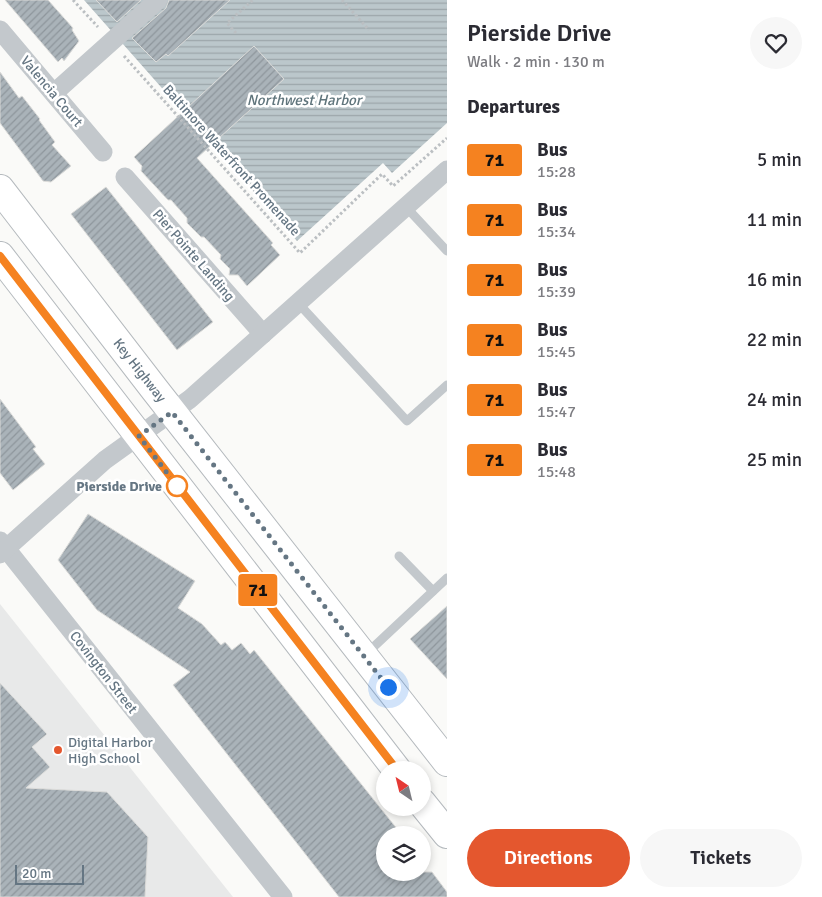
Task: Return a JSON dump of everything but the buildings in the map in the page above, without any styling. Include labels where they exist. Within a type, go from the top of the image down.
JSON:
[{"type":"main road","name":"Key Highway","points":[[0,189],[172,412],[447,762]]},
{"type":"main road","points":[[0,256],[390,761]]},
{"type":"main road","points":[[431,814],[447,834]]},
{"type":"street","points":[[54,93],[158,0]]},
{"type":"street","name":"Valencia Court","points":[[0,30],[103,152]]},
{"type":"street","points":[[2,548],[105,460],[190,399],[447,170]]},
{"type":"street","name":"Pier Pointe Landing","points":[[125,177],[263,334]]},
{"type":"street","name":"Covington Street","points":[[2,548],[283,897]]},
{"type":"lane","points":[[406,207],[447,251]]},
{"type":"lane","points":[[298,303],[407,422],[447,385]]},
{"type":"lane","points":[[399,556],[433,591]]},
{"type":"lane","points":[[364,656],[447,578]]},
{"type":"path","name":"Baltimore Waterfront Promenade","points":[[73,0],[300,252],[382,174],[393,186],[447,138]]},
{"type":"path","points":[[236,33],[227,22],[253,0]]},
{"type":"path","points":[[342,0],[369,30]]},
{"type":"shaded area","name":"Digital Harbor High School","points":[[0,604],[233,897],[0,897]]},
{"type":"water","name":"Northwest Harbor","points":[[84,0],[447,0],[447,123],[392,173],[383,163],[297,241]]},
{"type":"bus line","name":"71","points":[[0,256],[390,761]]},
{"type":"place","name":"Pierside Drive","points":[[177,486]]},
{"type":"place","name":"Digital Harbor High School","points":[[58,750]]},
{"type":"route","points":[[177,486],[139,436],[172,412],[388,687]]}]
